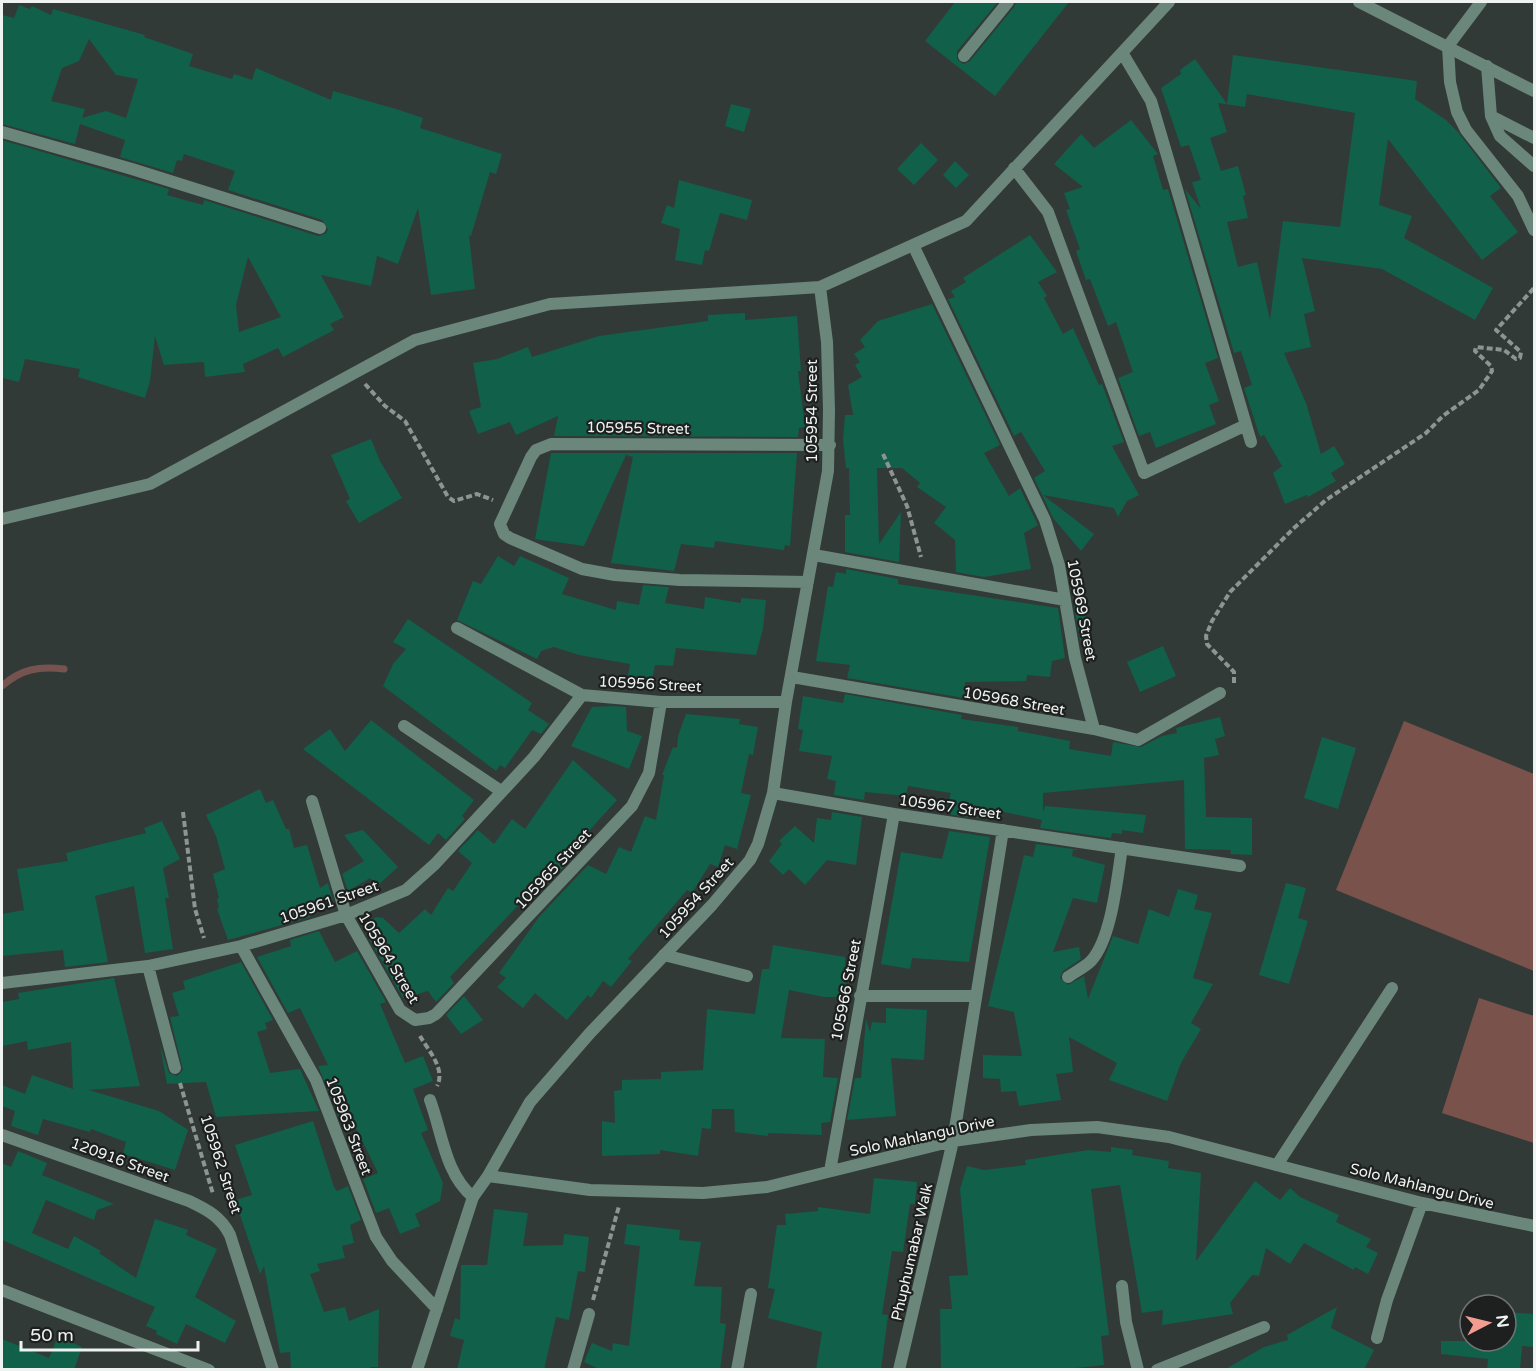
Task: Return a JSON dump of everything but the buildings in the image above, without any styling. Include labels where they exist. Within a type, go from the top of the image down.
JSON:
[{"type":"street","points":[[964,56],[1008,2]]},
{"type":"street","points":[[2,519],[150,484],[415,340],[550,304],[820,287],[966,221],[1169,2]]},
{"type":"street","points":[[1359,2],[1534,91]]},
{"type":"street","points":[[1481,2],[1448,46],[1450,82],[1457,112],[1466,130],[1518,196],[1534,230]]},
{"type":"street","points":[[1123,54],[1151,101],[1251,442]]},
{"type":"street","points":[[1487,66],[1491,116],[1500,136],[1534,166]]},
{"type":"street","points":[[1491,116],[1534,138]]},
{"type":"street","points":[[2,132],[132,169],[320,228]]},
{"type":"street","points":[[1014,168],[1048,212],[1144,473],[1246,425]]},
{"type":"street","name":"105969 Street","points":[[913,245],[1036,497],[1053,539],[1081,683],[1094,729]]},
{"type":"street","name":"105954 Street","points":[[417,1370],[473,1197],[488,1176],[530,1102],[556,1070],[712,905],[750,860],[758,844],[773,793],[786,702],[814,555],[830,445],[827,342],[820,287]]},
{"type":"street","name":"105955 Street","points":[[808,582],[680,580],[595,572],[521,543],[504,534],[501,529],[505,509],[531,457],[536,450],[550,444],[830,445]]},
{"type":"street","points":[[814,555],[1065,600]]},
{"type":"street","name":"105956 Street","points":[[457,628],[582,695],[661,702],[786,702]]},
{"type":"street","name":"105968 Street","points":[[792,677],[1094,729],[1138,740],[1220,693]]},
{"type":"street","name":"105961 Street","points":[[2,983],[148,966],[241,946],[346,915],[406,890],[419,880],[534,757],[582,695]]},
{"type":"street","name":"105965 Street","points":[[411,1019],[429,1018],[436,1014],[632,806],[650,772],[661,702]]},
{"type":"street","points":[[404,726],[501,791]]},
{"type":"street","name":"105967 Street","points":[[773,793],[894,814],[1240,866]]},
{"type":"street","name":"105964 Street","points":[[312,801],[346,915],[400,1010],[411,1019]]},
{"type":"street","name":"105966 Street","points":[[830,1171],[894,814]]},
{"type":"street","points":[[953,1141],[1003,830]]},
{"type":"street","points":[[1068,977],[1092,960],[1103,937],[1116,889],[1122,848]]},
{"type":"street","name":"105963 Street","points":[[241,946],[316,1080],[376,1237],[392,1261],[437,1309]]},
{"type":"street","points":[[664,955],[747,976]]},
{"type":"street","points":[[148,966],[175,1068]]},
{"type":"street","points":[[1277,1164],[1392,988]]},
{"type":"street","points":[[860,996],[976,996]]},
{"type":"street","points":[[430,1100],[448,1157],[461,1187],[473,1197]]},
{"type":"street","name":"Solo Mahlangu Drive","points":[[488,1176],[590,1190],[704,1193],[767,1188],[953,1141],[1031,1130],[1097,1127],[1169,1137],[1422,1203],[1534,1226]]},
{"type":"street","name":"120916 Street","points":[[2,1135],[189,1201],[206,1209],[224,1222]]},
{"type":"street","name":"Phuphumabar Walk","points":[[899,1370],[953,1141]]},
{"type":"street","points":[[1377,1338],[1387,1300],[1422,1203]]},
{"type":"street","name":"105962 Street","points":[[224,1222],[235,1249],[273,1370]]},
{"type":"street","points":[[1122,1286],[1126,1322],[1138,1370]]},
{"type":"street","points":[[2,1290],[208,1370]]},
{"type":"street","points":[[737,1370],[751,1294]]},
{"type":"street","points":[[573,1370],[589,1314]]},
{"type":"street","points":[[1157,1370],[1264,1327]]},
{"type":"path","points":[[1220,693],[1233,686],[1236,678],[1228,664],[1207,644],[1206,636],[1212,621],[1230,592],[1294,528],[1326,500],[1426,433],[1443,416],[1479,390],[1492,371],[1491,366],[1475,351],[1476,347],[1504,350],[1516,359],[1520,358],[1521,352],[1496,330],[1534,288]]},
{"type":"path","points":[[356,372],[385,406],[405,421],[448,497],[454,501],[477,494],[487,496],[505,509]]},
{"type":"path","points":[[883,454],[907,506],[919,546],[923,576]]},
{"type":"path","points":[[183,812],[195,909],[209,953]]},
{"type":"path","name":"105964 Street","points":[[411,1019],[438,1066],[440,1081],[430,1100]]},
{"type":"path","name":"105962 Street","points":[[175,1068],[211,1189],[224,1222]]},
{"type":"path","points":[[589,1314],[623,1191]]},
{"type":"shaded area","points":[[1404,721],[1534,774],[1534,971],[1336,890]]},
{"type":"shaded area","points":[[1479,998],[1534,1016],[1534,1143],[1442,1113]]},
{"type":"waterway","points":[[2,686],[23,672],[46,668],[64,669]]}]
